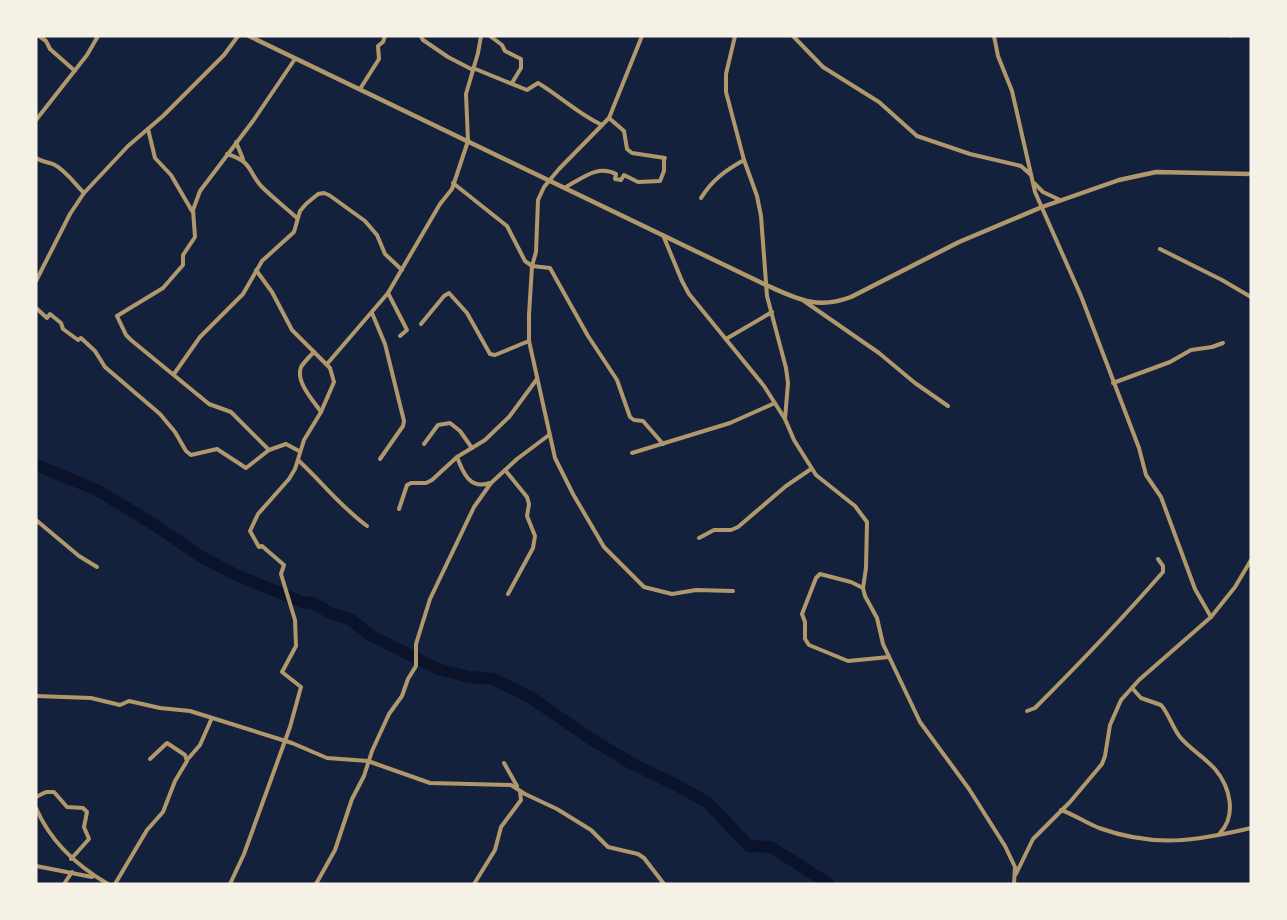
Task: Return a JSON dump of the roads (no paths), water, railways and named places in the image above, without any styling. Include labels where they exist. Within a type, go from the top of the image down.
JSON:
[{"type":"street","points":[[39,36],[75,71]]},
{"type":"street","points":[[36,120],[87,55],[98,36]]},
{"type":"street","points":[[36,280],[70,214],[84,193],[128,146],[224,55],[238,36]]},
{"type":"street","points":[[249,36],[766,285],[804,301],[872,348],[948,406]]},
{"type":"street","points":[[360,89],[379,59],[378,46],[383,42],[385,36]]},
{"type":"street","points":[[421,36],[423,40],[448,57],[473,69],[527,90],[538,83],[563,98],[583,116],[602,125]]},
{"type":"street","points":[[326,364],[388,293],[440,204],[452,189],[468,141],[466,94],[485,36],[502,45],[505,51],[521,59],[521,68],[512,83]]},
{"type":"street","points":[[642,36],[609,118],[541,192],[537,204],[536,252],[532,266],[529,341],[557,463],[604,547],[642,585],[672,594],[696,591],[734,591]]},
{"type":"street","points":[[735,36],[726,74],[726,92],[761,216],[766,285],[788,383],[785,419]]},
{"type":"street","points":[[793,36],[823,67],[879,102],[917,136],[961,151],[1021,166],[1043,192],[1060,200]]},
{"type":"street","points":[[994,36],[998,56],[1012,91],[1032,178],[1042,207],[1081,296],[1139,448],[1146,475],[1161,497],[1195,589],[1211,617]]},
{"type":"street","points":[[193,214],[197,199],[206,182],[295,59]]},
{"type":"street","points":[[566,188],[592,172],[598,171],[613,172],[616,174],[615,179],[621,180],[624,175],[638,182],[660,181],[665,158],[632,153],[627,149],[624,131],[609,118]]},
{"type":"street","points":[[148,129],[155,158],[171,175],[189,205],[196,232],[183,255],[183,265],[163,288],[117,316],[131,340],[209,404],[231,412],[269,450]]},
{"type":"street","points":[[236,142],[239,152],[261,186],[297,218]]},
{"type":"street","points":[[227,154],[236,156],[248,165]]},
{"type":"street","points":[[36,158],[59,168],[84,193]]},
{"type":"street","points":[[701,198],[720,175],[744,160]]},
{"type":"street","points":[[804,301],[824,304],[851,297],[936,252],[1042,207],[1119,180],[1156,172],[1251,174]]},
{"type":"street","points":[[453,183],[507,226],[525,261],[532,266],[550,268],[588,336],[617,380],[630,417],[643,421],[663,444]]},
{"type":"street","points":[[174,374],[200,337],[243,294],[268,253],[294,232],[300,212],[312,198],[324,193],[329,195],[372,228],[385,254],[402,270]]},
{"type":"street","points":[[663,235],[689,294],[752,369],[775,402],[812,469],[821,480],[855,506],[867,522],[863,588],[877,618],[883,644],[920,722],[955,768],[985,814],[1012,860],[1016,874]]},
{"type":"street","points":[[1160,249],[1251,297]]},
{"type":"street","points":[[230,884],[244,854],[302,687],[282,672],[296,646],[295,620],[280,574],[284,565],[262,546],[259,547],[250,531],[264,505],[289,479],[304,440],[321,412],[334,382],[333,373],[326,364],[292,330],[272,292],[256,270]]},
{"type":"street","points":[[388,293],[407,330],[400,336]]},
{"type":"street","points":[[420,324],[449,293],[464,310],[490,354],[495,355],[529,341]]},
{"type":"street","points":[[36,308],[47,318],[50,315],[56,318],[61,322],[63,328],[78,340],[81,338],[88,344],[105,367],[159,414],[191,455],[217,449],[246,468],[269,450],[286,444],[300,451]]},
{"type":"street","points":[[726,339],[772,312]]},
{"type":"street","points":[[372,313],[385,344],[404,421],[403,426],[380,459]]},
{"type":"street","points":[[1113,383],[1170,362],[1191,350],[1223,343]]},
{"type":"street","points":[[314,352],[301,368],[300,373],[304,386],[321,412]]},
{"type":"street","points":[[399,509],[408,485],[432,480],[457,457],[494,434],[538,378]]},
{"type":"street","points":[[632,453],[730,423],[775,402]]},
{"type":"street","points":[[424,444],[438,425],[450,423],[460,431],[472,448]]},
{"type":"street","points":[[316,884],[335,850],[348,809],[387,718],[401,699],[408,679],[416,666],[416,644],[430,598],[474,507],[491,483],[549,435]]},
{"type":"street","points":[[457,457],[468,480],[478,486],[491,483]]},
{"type":"street","points":[[298,460],[343,507],[367,526]]},
{"type":"street","points":[[699,538],[714,530],[731,530],[738,527],[786,486],[812,469]]},
{"type":"street","points":[[505,470],[527,497],[529,504],[527,516],[535,536],[533,548],[508,594]]},
{"type":"street","points":[[36,520],[79,556],[97,567]]},
{"type":"street","points":[[1028,711],[1035,708],[1077,667],[1140,599],[1163,572],[1163,566],[1158,559]]},
{"type":"street","points":[[1014,884],[1016,874],[1033,840],[1102,764],[1112,718],[1121,700],[1211,617],[1235,587],[1251,560]]},
{"type":"street","points":[[863,588],[851,582],[820,574],[816,578],[802,614],[805,622],[805,639],[809,645],[848,661],[889,657]]},
{"type":"street","points":[[1132,688],[1141,698],[1161,705],[1166,710],[1170,723],[1180,737],[1220,777],[1231,810],[1230,819],[1219,834]]},
{"type":"street","points":[[36,696],[91,698],[120,705],[129,701],[194,712],[211,720],[284,741],[327,758],[368,761],[430,783],[508,785],[557,809],[591,830],[608,847],[638,854],[644,858],[664,884]]},
{"type":"street","points":[[115,884],[147,830],[163,812],[175,781],[187,760],[200,745],[211,720]]},
{"type":"street","points":[[150,759],[167,743],[185,755],[187,760]]},
{"type":"street","points":[[474,884],[495,850],[501,826],[521,800],[520,790],[504,763]]},
{"type":"street","points":[[36,797],[46,792],[54,792],[67,807],[83,808],[87,812],[84,827],[89,839],[71,859]]},
{"type":"street","points":[[36,808],[45,826],[71,859],[85,871],[108,884]]},
{"type":"street","points":[[1061,810],[1099,828],[1145,840],[1182,841],[1251,828]]},
{"type":"street","points":[[36,866],[99,879]]},
{"type":"street","points":[[64,884],[72,872]]},
{"type":"waterway","points":[[36,465],[97,490],[202,557],[234,574],[302,602],[313,603],[332,614],[350,619],[370,635],[438,669],[469,677],[493,679],[530,697],[629,762],[707,802],[749,846],[771,847],[829,884]]}]
